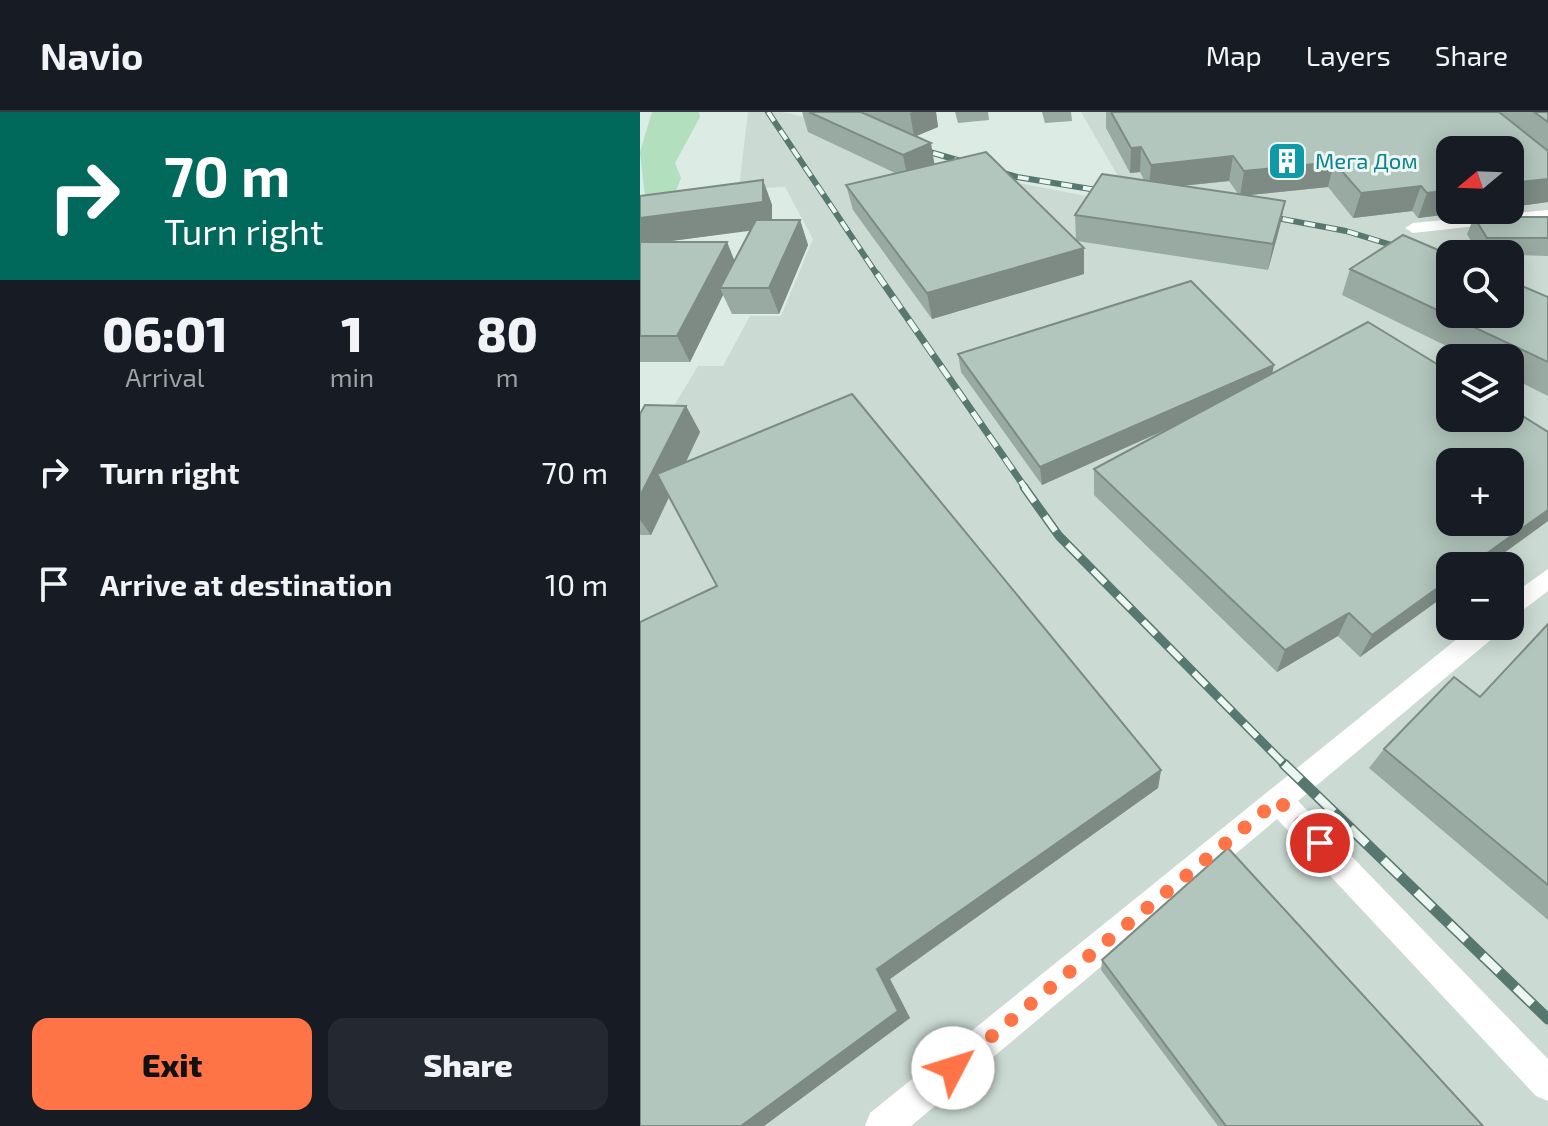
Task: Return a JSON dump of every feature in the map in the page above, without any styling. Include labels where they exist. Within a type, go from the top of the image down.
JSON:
[{"type":"lane","points":[[1413,228],[1548,214]]},
{"type":"lane","points":[[1524,598],[1548,578]]},
{"type":"lane","points":[[883,1126],[1473,640]]},
{"type":"lane","points":[[1278,800],[1548,1084]]},
{"type":"shaded area","points":[[748,112],[783,112],[830,123],[935,167],[1102,199],[1123,185],[1081,112],[1548,112],[1548,1126],[640,1126],[640,424],[663,424],[698,366],[723,366],[750,316],[781,316],[813,239],[785,187],[739,189]]},
{"type":"green space","points":[[652,112],[699,112],[700,117],[675,163],[681,178],[674,196],[645,197],[640,152]]},
{"type":"building","points":[[809,112],[861,112],[931,143],[903,155]]},
{"type":"building","name":"Мега Дом","points":[[1111,112],[1499,112],[1548,151],[1548,179],[1524,182],[1524,136],[1436,136],[1436,192],[1427,193],[1421,186],[1361,193],[1334,162],[1244,171],[1233,156],[1151,165],[1141,147],[1131,148]]},
{"type":"building","points":[[1534,112],[1548,112],[1548,122]]},
{"type":"building","points":[[986,152],[1084,248],[927,293],[846,185]]},
{"type":"building","points":[[1102,174],[1285,201],[1273,244],[1075,215]]},
{"type":"building","points":[[763,180],[763,202],[640,218],[640,196]]},
{"type":"building","points":[[1524,217],[1548,217],[1548,238],[1487,238],[1478,224],[1524,224]]},
{"type":"building","points":[[756,220],[800,220],[769,288],[720,288]]},
{"type":"building","points":[[1403,235],[1436,249],[1436,309],[1350,269]]},
{"type":"building","points":[[640,242],[727,242],[677,336],[640,336]]},
{"type":"building","points":[[1191,281],[1274,365],[1040,467],[958,354]]},
{"type":"building","points":[[1524,287],[1548,297],[1548,362],[1524,351],[1524,344],[1510,344],[1476,328],[1524,328]]},
{"type":"building","points":[[1368,322],[1436,363],[1436,432],[1524,432],[1524,417],[1548,432],[1548,510],[1524,527],[1524,448],[1436,448],[1436,536],[1511,536],[1489,552],[1436,552],[1436,589],[1372,635],[1349,613],[1285,650],[1094,469]]},
{"type":"building","points":[[852,394],[1161,770],[877,969],[898,1011],[741,1126],[640,1126],[640,622],[717,586],[657,474]]},
{"type":"building","points":[[645,405],[686,406],[640,496],[640,414]]},
{"type":"building","points":[[1548,624],[1548,885],[1384,749],[1454,677],[1480,697]]},
{"type":"building","points":[[1228,848],[1483,1126],[1226,1126],[1102,960]]},
{"type":"railway","points":[[768,112],[878,276]]},
{"type":"railway","points":[[912,147],[1017,177],[1115,193]]},
{"type":"railway","points":[[1261,215],[1346,231],[1436,259]]},
{"type":"railway","points":[[877,274],[1026,489]]},
{"type":"railway","points":[[1024,487],[1059,536],[1285,765]]},
{"type":"railway","points":[[1285,765],[1548,1019]]},
{"type":"place","name":"Мега Дом","points":[[1287,161]]},
{"type":"route","points":[[953,1068],[1278,800],[1320,843]]}]
